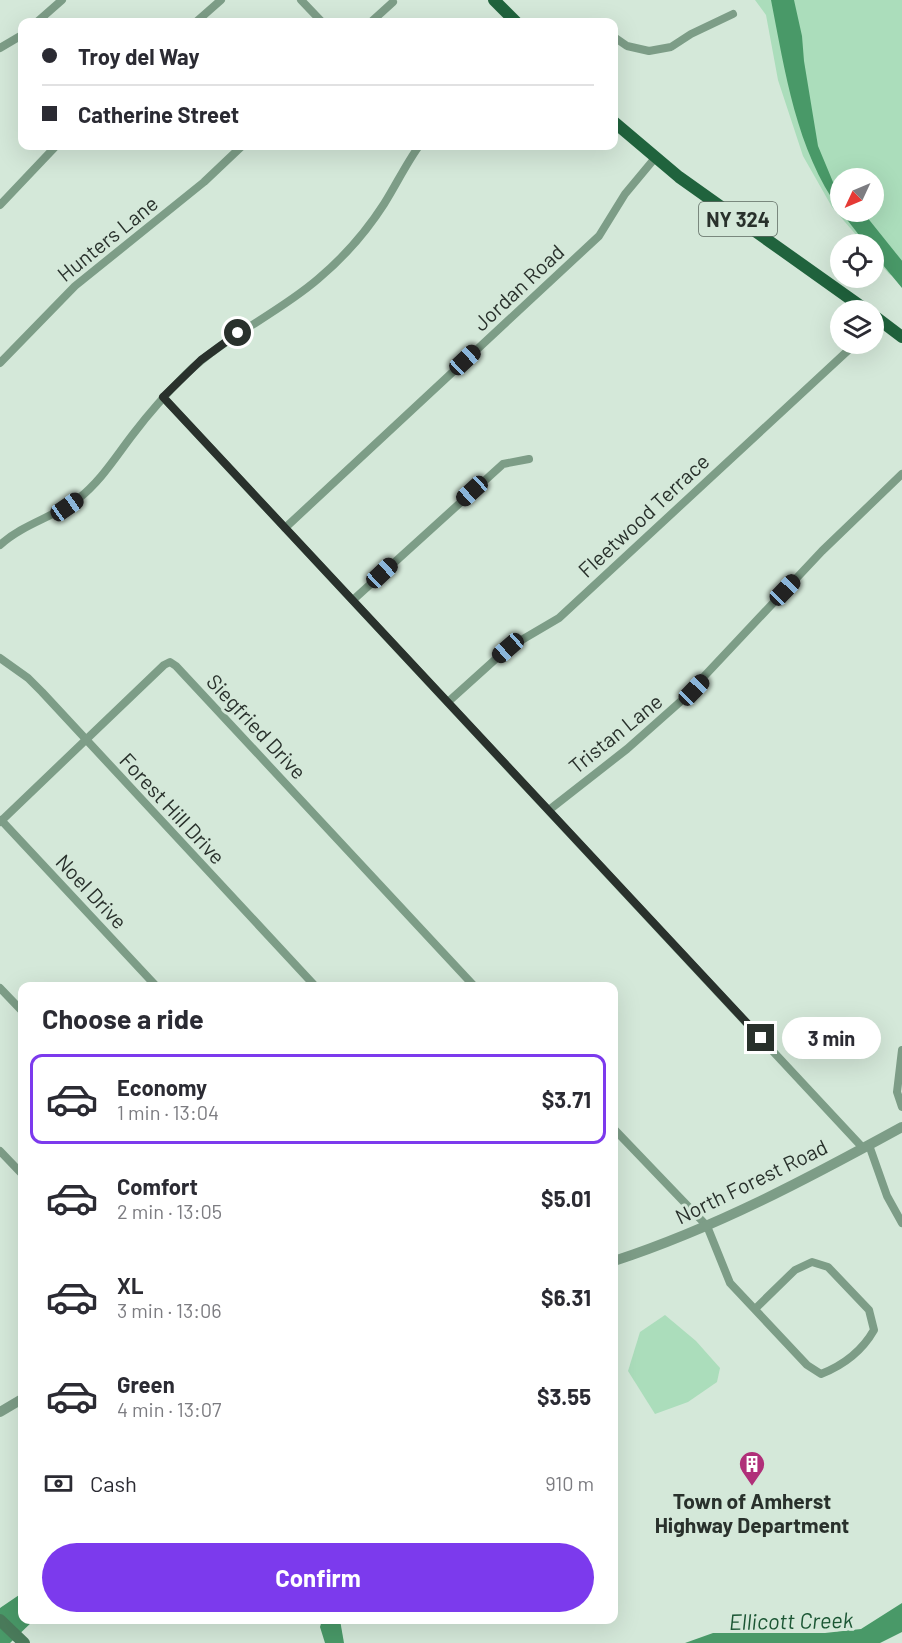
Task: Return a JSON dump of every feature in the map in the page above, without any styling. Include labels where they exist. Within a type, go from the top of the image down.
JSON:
[{"type":"main road","points":[[494,0],[512,18]]},
{"type":"main road","name":"NY 324","points":[[618,126],[655,158],[852,300]]},
{"type":"main road","points":[[884,326],[902,337]]},
{"type":"main road","points":[[0,1620],[24,1643]]},
{"type":"street","points":[[42,18],[62,0]]},
{"type":"street","points":[[201,18],[221,0]]},
{"type":"street","points":[[301,0],[318,18]]},
{"type":"street","points":[[375,18],[393,2]]},
{"type":"street","points":[[618,40],[627,46],[649,51],[671,47],[691,34],[733,14]]},
{"type":"street","points":[[0,48],[18,37]]},
{"type":"street","points":[[0,205],[52,150]]},
{"type":"street","name":"Hunters Lane","points":[[0,363],[75,286],[204,182],[238,150]]},
{"type":"street","points":[[0,544],[80,498],[106,471],[163,397],[201,360],[318,279],[350,248],[377,213],[416,150]]},
{"type":"street","name":"Jordan Road","points":[[285,528],[599,236],[625,194],[655,158]]},
{"type":"street","name":"Fleetwood Terrace","points":[[448,702],[508,648],[559,618],[844,354]]},
{"type":"street","points":[[163,397],[866,1147],[887,1196],[902,1222]]},
{"type":"street","points":[[353,600],[503,464],[529,459]]},
{"type":"street","name":"Tristan Lane","points":[[549,810],[627,749],[681,702],[807,567],[902,474]]},
{"type":"street","name":"Forest Hill Drive","points":[[0,658],[28,678],[311,982]]},
{"type":"street","name":"Siegfried Drive","points":[[1,821],[164,665],[170,662],[470,982]]},
{"type":"street","name":"Noel Drive","points":[[1,821],[152,982]]},
{"type":"street","points":[[0,988],[18,1007]]},
{"type":"street","points":[[902,1050],[897,1092],[902,1107]]},
{"type":"street","name":"North Forest Road","points":[[618,1260],[662,1245],[707,1226],[902,1127]]},
{"type":"street","points":[[618,1133],[707,1226],[730,1283],[807,1365],[821,1374],[837,1368],[865,1345],[874,1330],[869,1310],[828,1267],[812,1262],[795,1270],[755,1309]]},
{"type":"street","points":[[0,1151],[18,1170]]},
{"type":"street","points":[[0,1412],[18,1402]]},
{"type":"shaded area","points":[[755,0],[902,0],[902,282],[884,268],[884,234],[855,234],[845,222],[884,222],[884,168],[830,168],[830,203],[803,156],[778,80],[766,15]]},
{"type":"shaded area","points":[[771,0],[794,0],[802,36],[818,146],[830,175],[830,195],[803,136],[787,82]]},
{"type":"shaded area","points":[[849,222],[861,222],[870,234],[858,234]]},
{"type":"shaded area","points":[[884,253],[902,277],[902,288],[884,266]]},
{"type":"shaded area","points":[[665,1315],[696,1341],[720,1368],[717,1382],[688,1402],[655,1414],[628,1371],[640,1332]]},
{"type":"shaded area","points":[[18,1596],[18,1624],[30,1624],[10,1643],[0,1643],[0,1608]]},
{"type":"shaded area","points":[[902,1603],[902,1632],[880,1643],[685,1643],[713,1633],[825,1633],[861,1629]]},
{"type":"shaded area","points":[[321,1624],[341,1624],[344,1643],[325,1643]]},
{"type":"waterway","name":"Ellicott Creek","points":[[862,222],[902,272]]},
{"type":"place","name":"Town of Amherst Highway Department","points":[[752,1487]]},
{"type":"route","points":[[238,333],[201,360],[163,397],[761,1038]]}]
